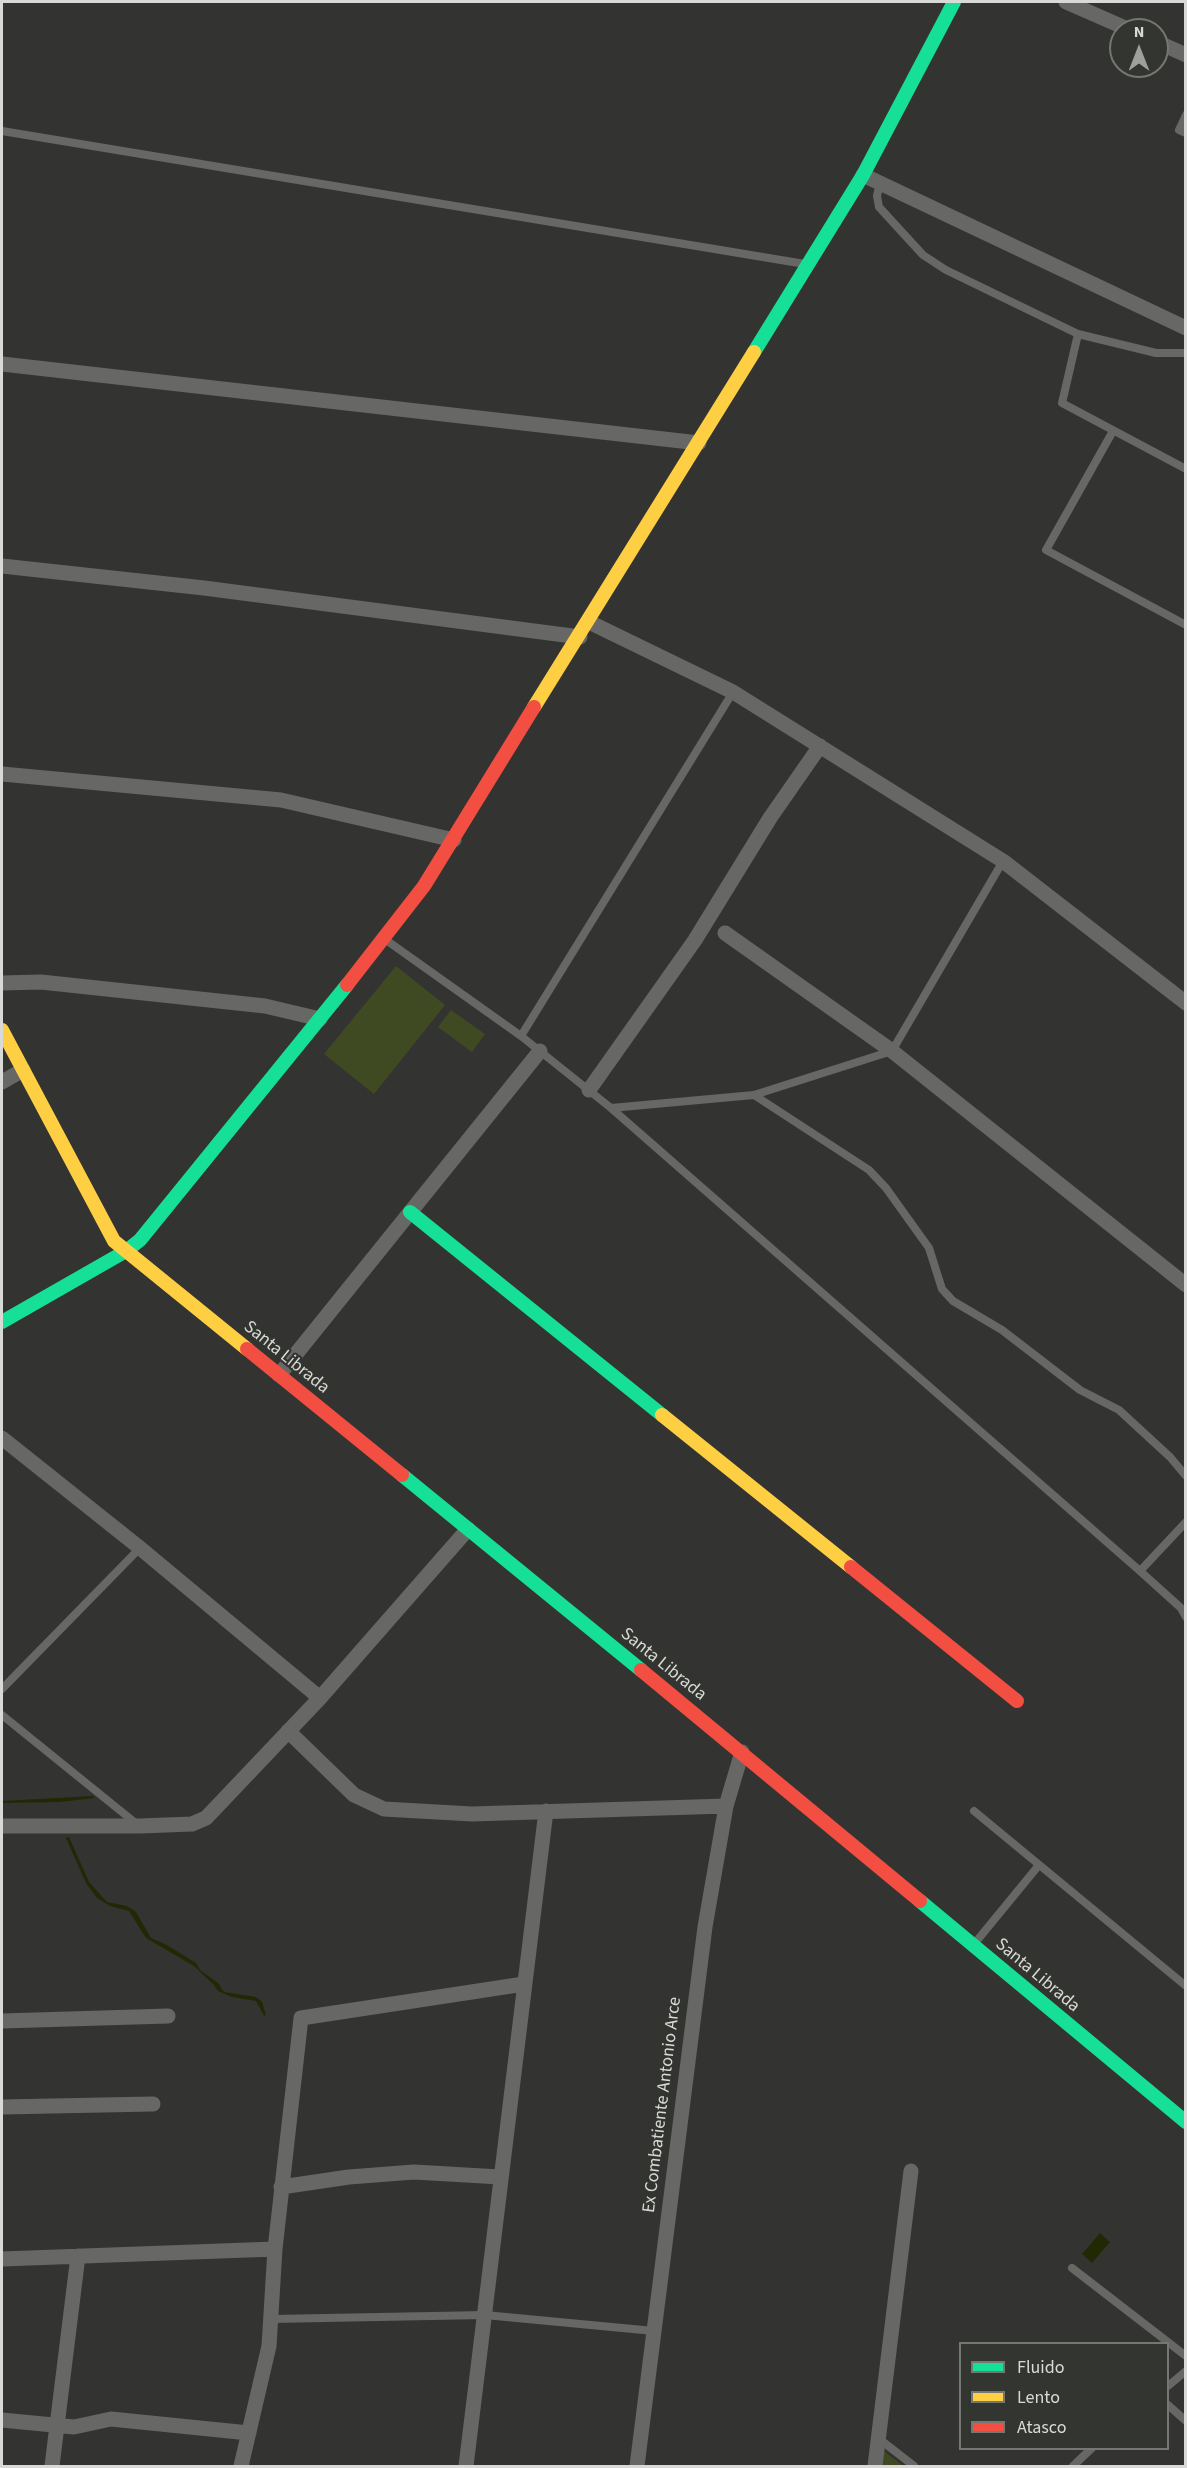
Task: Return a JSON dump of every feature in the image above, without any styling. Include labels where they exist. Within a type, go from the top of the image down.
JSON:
[{"type":"street","points":[[2,1322],[126,1251],[140,1240],[320,1019],[424,886],[810,265],[863,176],[954,2]]},
{"type":"street","points":[[1066,2],[1109,21]]},
{"type":"street","points":[[1169,48],[1185,55]]},
{"type":"street","points":[[863,176],[1185,328]]},
{"type":"street","points":[[2,364],[699,443]]},
{"type":"street","points":[[2,566],[204,588],[580,637]]},
{"type":"street","points":[[589,622],[733,692],[1003,861],[1185,1003]]},
{"type":"street","points":[[589,1090],[695,940],[770,818],[820,746]]},
{"type":"street","points":[[2,774],[281,800],[454,840]]},
{"type":"street","points":[[725,933],[892,1051],[1185,1285]]},
{"type":"street","points":[[2,983],[41,982],[265,1006],[320,1019]]},
{"type":"street","points":[[2,1030],[23,1070],[2,1082]]},
{"type":"street","points":[[279,1376],[540,1051]]},
{"type":"street","name":"Santa Librada","points":[[23,1070],[114,1241],[742,1752],[1185,2122]]},
{"type":"street","points":[[410,1212],[1017,1701]]},
{"type":"street","points":[[2,1438],[140,1548],[320,1698]]},
{"type":"street","points":[[2,1826],[192,1824],[206,1818],[320,1698],[468,1529]]},
{"type":"street","points":[[288,1731],[354,1795],[384,1809],[472,1814],[726,1806]]},
{"type":"street","name":"Ex Combatiente Antonio Arce","points":[[638,2466],[705,1927],[726,1806],[742,1752]]},
{"type":"street","points":[[466,2466],[546,1812]]},
{"type":"street","points":[[241,2466],[269,2346],[281,2187],[301,2018],[524,1984]]},
{"type":"street","points":[[2,2021],[168,2016]]},
{"type":"street","points":[[2,2107],[153,2104]]},
{"type":"street","points":[[875,2466],[911,2171]]},
{"type":"street","points":[[281,2187],[349,2177],[414,2172],[500,2177]]},
{"type":"street","points":[[2,2259],[275,2249]]},
{"type":"street","points":[[52,2466],[78,2256]]},
{"type":"street","points":[[2,2420],[81,2427],[111,2419],[249,2433]]},
{"type":"lane","points":[[1185,115],[1179,130],[1185,133]]},
{"type":"lane","points":[[2,131],[810,265]]},
{"type":"lane","points":[[880,183],[877,196],[879,207],[923,255],[946,270],[1078,334],[1156,353],[1185,353]]},
{"type":"lane","points":[[1078,334],[1062,403],[1185,469]]},
{"type":"lane","points":[[1113,431],[1046,550],[1185,625]]},
{"type":"lane","points":[[521,1036],[733,692]]},
{"type":"lane","points":[[611,1108],[754,1095],[892,1051],[1003,861]]},
{"type":"lane","points":[[384,939],[521,1036],[611,1108],[1140,1571],[1181,1608],[1185,1617]]},
{"type":"lane","points":[[754,1095],[869,1170],[886,1188],[929,1248],[942,1289],[953,1301],[1002,1330],[1080,1390],[1119,1410],[1170,1457],[1185,1476]]},
{"type":"lane","points":[[1140,1571],[1185,1522]]},
{"type":"lane","points":[[2,1689],[140,1548]]},
{"type":"lane","points":[[2,1715],[140,1826]]},
{"type":"lane","points":[[974,1810],[1185,1986]]},
{"type":"lane","points":[[972,1946],[1039,1865]]},
{"type":"lane","points":[[1072,2268],[1167,2342]]},
{"type":"lane","points":[[272,2319],[485,2314],[654,2331]]},
{"type":"lane","points":[[1169,2344],[1185,2356]]},
{"type":"lane","points":[[1169,2384],[1185,2372]]},
{"type":"lane","points":[[1169,2407],[1185,2421]]},
{"type":"lane","points":[[877,2437],[914,2466]]},
{"type":"lane","points":[[1073,2466],[1090,2450]]},
{"type":"shaded area","points":[[396,966],[445,1005],[374,1094],[324,1054]]},
{"type":"shaded area","points":[[451,1010],[485,1034],[472,1052],[438,1027]]},
{"type":"shaded area","points":[[93,1796],[94,1798],[60,1802],[2,1803],[2,1801]]},
{"type":"shaded area","points":[[69,1837],[89,1882],[107,1902],[127,1906],[136,1912],[151,1938],[196,1963],[200,1970],[218,1983],[224,1992],[256,1997],[262,2002],[266,2015],[264,2016],[256,2001],[232,1997],[218,1991],[194,1966],[146,1938],[129,1911],[110,1906],[97,1898],[86,1883],[66,1838]]},
{"type":"shaded area","points":[[1100,2233],[1110,2242],[1092,2263],[1082,2254]]},
{"type":"shaded area","points":[[883,2451],[885,2452],[903,2466],[880,2466]]},
{"type":"traffic: fast","points":[[754,352],[863,175],[954,2]]},
{"type":"traffic: fast","points":[[2,1322],[126,1251],[140,1240],[347,985]]},
{"type":"traffic: fast","points":[[410,1212],[662,1415]]},
{"type":"traffic: fast","points":[[402,1475],[641,1670]]},
{"type":"traffic: fast","points":[[920,1901],[1186,2122]]},
{"type":"traffic: slow","points":[[534,707],[754,352]]},
{"type":"traffic: slow","points":[[2,1030],[114,1241],[247,1349]]},
{"type":"traffic: slow","points":[[662,1415],[851,1567]]},
{"type":"traffic: jam","points":[[347,985],[424,886],[534,707]]},
{"type":"traffic: jam","points":[[247,1349],[402,1475]]},
{"type":"traffic: jam","points":[[851,1567],[1017,1701]]},
{"type":"traffic: jam","points":[[641,1670],[920,1901]]}]
